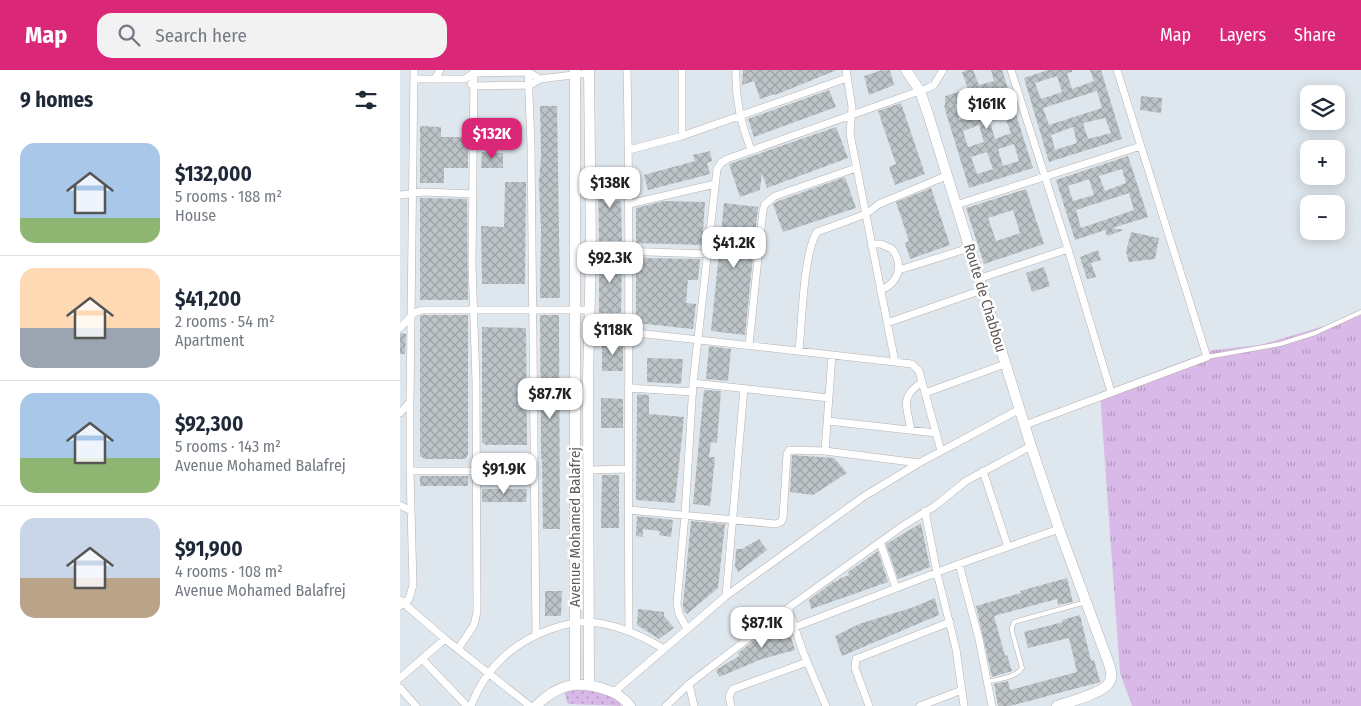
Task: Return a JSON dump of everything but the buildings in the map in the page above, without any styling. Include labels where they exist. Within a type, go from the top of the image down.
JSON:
[{"type":"street","points":[[414,70],[410,402],[413,585],[409,599],[401,603],[530,706]]},
{"type":"street","points":[[435,79],[440,70]]},
{"type":"street","points":[[626,70],[629,150],[629,631]]},
{"type":"street","points":[[682,70],[682,136]]},
{"type":"street","points":[[736,70],[737,101],[751,150]]},
{"type":"street","points":[[846,70],[852,114],[850,134],[895,362]]},
{"type":"street","name":"Route de Chabbou","points":[[906,70],[920,91],[928,114],[1024,425],[1059,529],[1106,652],[1111,672],[1108,684],[1104,689],[1057,706]]},
{"type":"street","points":[[687,629],[679,614],[677,603],[685,515],[693,383],[717,168],[720,163],[751,150],[920,91],[934,84],[943,70]]},
{"type":"street","points":[[1011,70],[1111,392]]},
{"type":"street","points":[[1024,425],[1207,357],[1117,70]]},
{"type":"street","points":[[465,79],[474,71],[528,71],[540,79]]},
{"type":"street","points":[[458,649],[474,625],[477,612],[476,382],[473,310],[474,71]]},
{"type":"street","points":[[528,71],[530,85],[536,634]]},
{"type":"street","points":[[414,79],[465,79],[474,86],[530,85],[540,79],[589,71]]},
{"type":"street","name":"Avenue Mohamed Balafrej","points":[[589,71],[589,684]]},
{"type":"street","name":"Avenue Mohamed Balafrej","points":[[575,72],[575,684]]},
{"type":"street","points":[[629,150],[682,136],[847,78]]},
{"type":"street","points":[[956,205],[1141,146]]},
{"type":"street","points":[[749,345],[765,204],[775,196],[856,168]]},
{"type":"street","points":[[799,351],[807,266],[816,232],[866,214],[879,204],[946,176]]},
{"type":"street","points":[[629,204],[715,184]]},
{"type":"street","points":[[400,195],[414,193],[473,194]]},
{"type":"street","points":[[871,244],[881,244],[892,249],[895,253],[899,270],[894,283],[880,290]]},
{"type":"street","points":[[899,270],[969,248]]},
{"type":"street","points":[[978,279],[1068,249]]},
{"type":"street","points":[[590,250],[628,253],[708,254]]},
{"type":"street","points":[[887,324],[982,290]]},
{"type":"street","points":[[400,328],[411,315],[422,310],[590,310]]},
{"type":"street","points":[[628,332],[906,363],[916,366],[941,451]]},
{"type":"street","points":[[825,451],[832,355]]},
{"type":"street","points":[[925,393],[1005,364]]},
{"type":"street","points":[[911,430],[906,400],[911,390],[922,382]]},
{"type":"street","points":[[693,383],[829,398]]},
{"type":"street","points":[[628,388],[693,392]]},
{"type":"street","points":[[726,596],[744,388]]},
{"type":"street","points":[[400,413],[410,402]]},
{"type":"street","points":[[614,692],[726,596],[863,496],[919,463],[1020,409]]},
{"type":"street","points":[[828,421],[936,433]]},
{"type":"street","points":[[666,706],[689,684],[788,608],[880,542],[935,506],[983,471],[1031,446]]},
{"type":"street","points":[[629,510],[776,524],[783,518],[788,452],[793,449],[825,451],[919,463]]},
{"type":"street","points":[[410,471],[476,471],[534,468]]},
{"type":"street","points":[[588,470],[629,469]]},
{"type":"street","points":[[983,471],[1008,547]]},
{"type":"street","points":[[400,505],[411,511]]},
{"type":"street","points":[[925,511],[937,573],[950,622],[964,706]]},
{"type":"street","points":[[795,627],[959,564],[1059,529]]},
{"type":"street","points":[[880,542],[896,588]]},
{"type":"street","points":[[959,564],[979,639],[992,706]]},
{"type":"street","points":[[788,608],[807,662],[826,706]]},
{"type":"street","points":[[471,706],[488,673],[510,651],[536,634],[576,622],[589,622],[629,631],[664,649]]},
{"type":"street","points":[[868,706],[855,668],[856,658],[950,622]]},
{"type":"street","points":[[400,678],[445,639]]},
{"type":"street","points":[[422,659],[467,706]]},
{"type":"street","points":[[731,706],[729,696],[733,689],[807,662]]},
{"type":"street","points":[[536,706],[545,697],[575,684],[589,684],[614,692],[630,706]]},
{"type":"street","points":[[689,684],[694,706]]},
{"type":"street","points":[[400,688],[416,706]]},
{"type":"street","points":[[920,706],[962,690]]},
{"type":"lane","points":[[1207,357],[1280,344],[1315,333],[1361,312]]},
{"type":"lane","points":[[988,682],[1015,675],[1022,668],[1012,631],[1014,622],[1086,602]]},
{"type":"green space","points":[[1361,315],[1361,706],[1132,706],[1120,673],[1100,393],[1213,350],[1260,345]]},
{"type":"green space","points":[[575,688],[609,693],[622,704],[620,706],[568,704],[564,692]]}]
